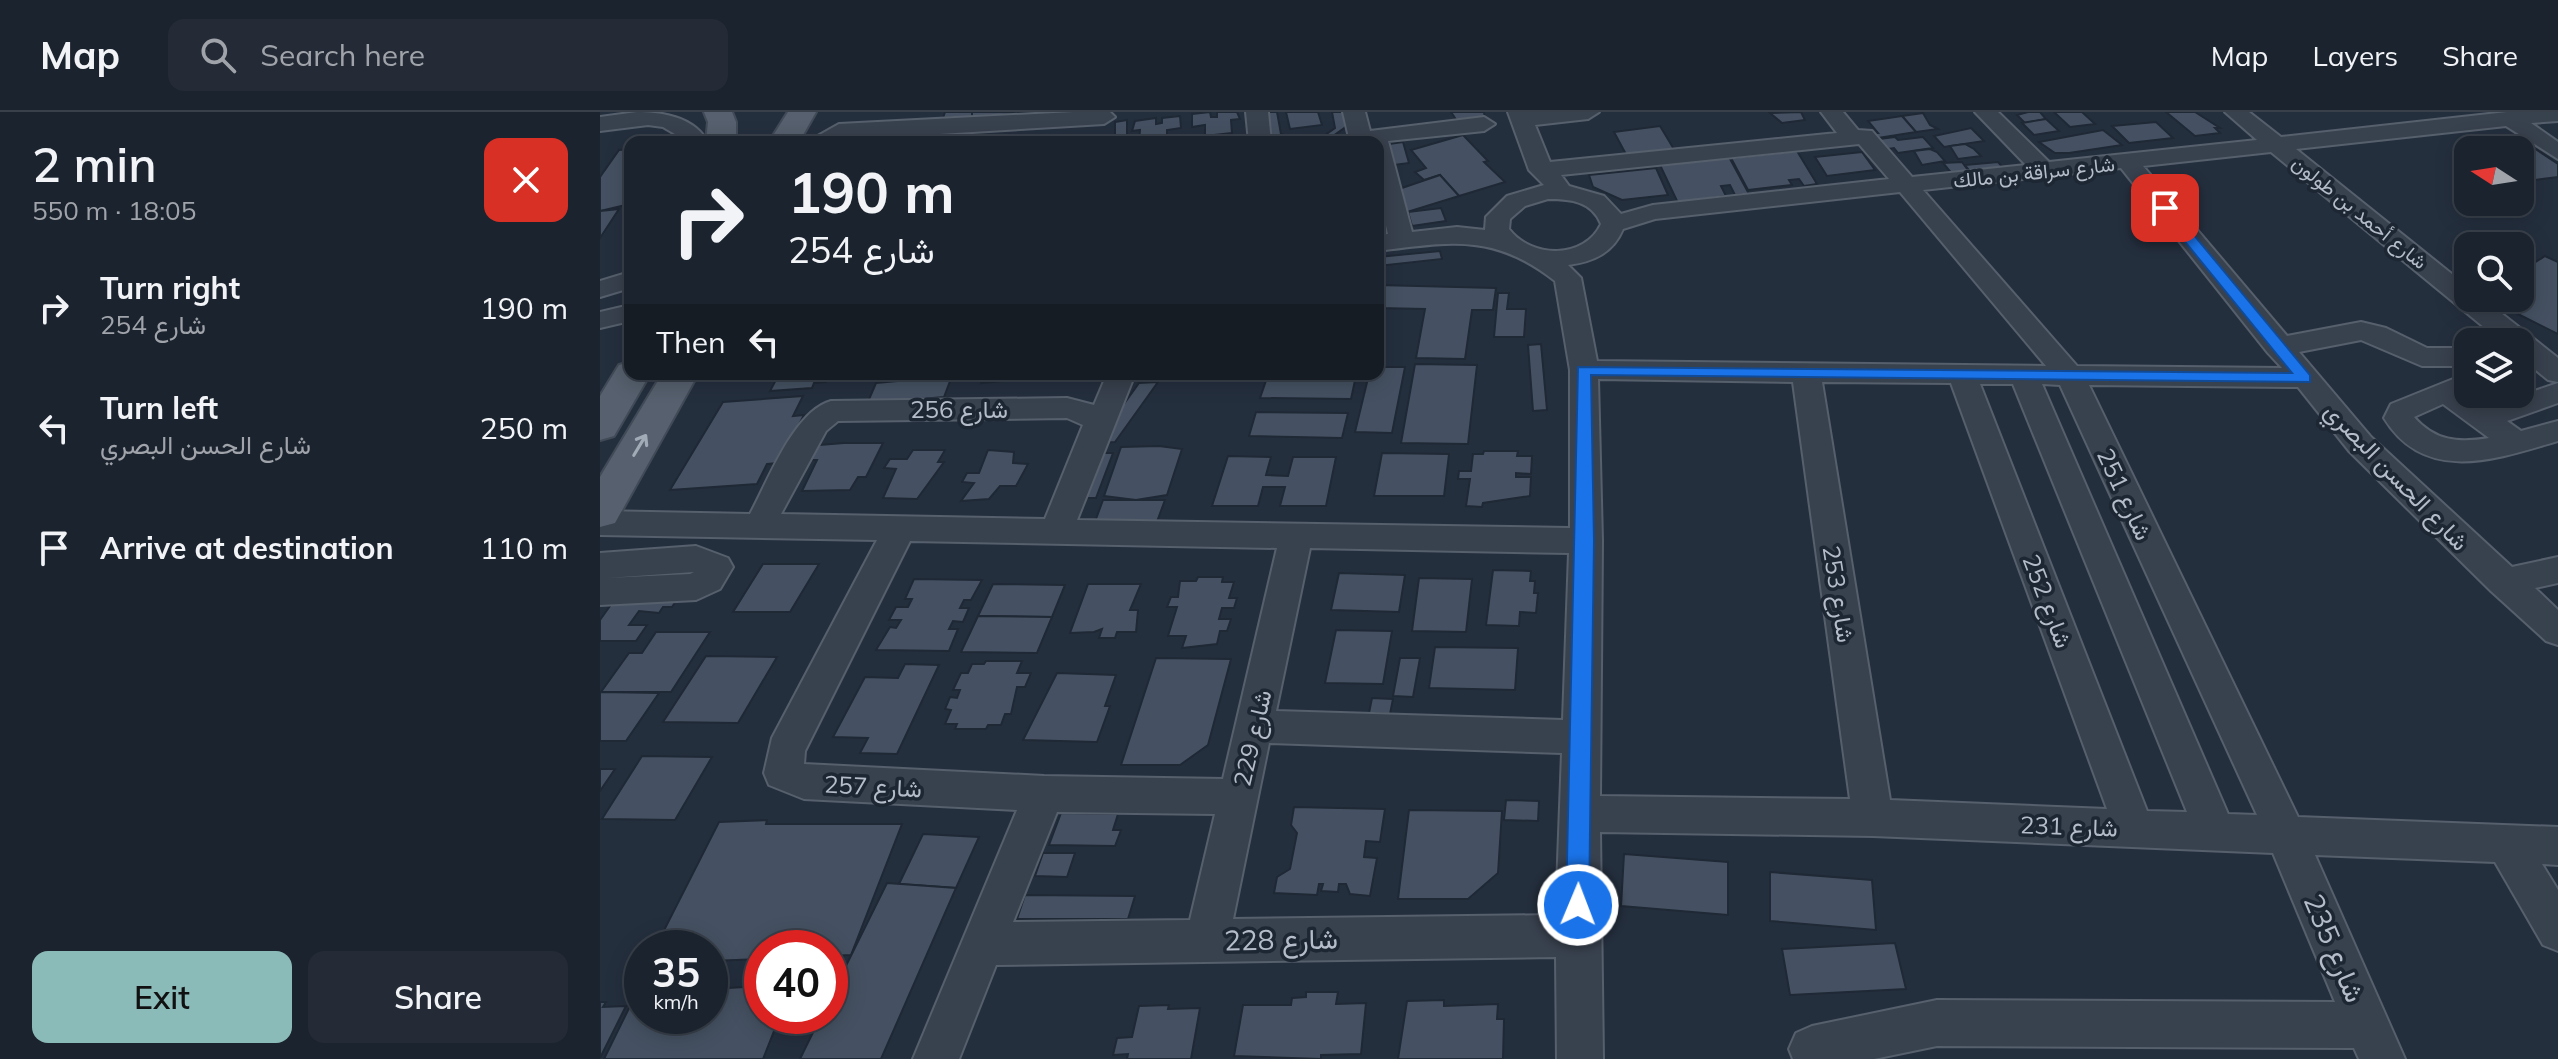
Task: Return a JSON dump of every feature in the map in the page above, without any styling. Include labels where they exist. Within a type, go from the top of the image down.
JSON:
[{"type":"main road","points":[[718,112],[722,122],[721,136]]},
{"type":"main road","points":[[741,136],[745,112]]},
{"type":"main road","points":[[785,136],[802,112]]},
{"type":"main road","points":[[600,427],[628,380]]},
{"type":"main road","points":[[600,512],[677,380]]},
{"type":"street","points":[[1257,112],[1259,136]]},
{"type":"street","points":[[1354,112],[1360,136]]},
{"type":"street","points":[[1538,182],[1520,116],[1588,112]]},
{"type":"street","points":[[1832,112],[1853,138]]},
{"type":"street","points":[[1986,112],[2045,171]]},
{"type":"street","name":"شارع أحمد بن طولون","points":[[2236,112],[2487,328]]},
{"type":"street","points":[[829,136],[839,131],[1104,114],[1105,136]]},
{"type":"street","name":"شارع سراقة بن مالك","points":[[1608,215],[2279,146],[2437,118],[2558,114]]},
{"type":"street","points":[[601,125],[639,116],[664,117],[682,125],[692,136]]},
{"type":"street","points":[[2509,118],[2558,152]]},
{"type":"street","points":[[1376,136],[1484,124]]},
{"type":"street","name":"شارع 251","points":[[1853,138],[1864,136],[2070,376],[2287,837]]},
{"type":"street","points":[[1501,229],[1508,206],[1538,182],[1853,138]]},
{"type":"street","name":"شارع الحسن البصري","points":[[2127,161],[2360,444],[2558,631]]},
{"type":"street","points":[[1501,229],[1520,252],[1564,263],[1603,243],[1608,215],[1567,193],[1538,182]]},
{"type":"street","points":[[1384,192],[1390,242],[1501,229]]},
{"type":"street","points":[[1564,263],[1584,370],[1586,541],[1579,737],[1577,936],[1580,1059]]},
{"type":"street","points":[[2278,347],[2361,331],[2376,334],[2422,357],[2454,357]]},
{"type":"street","name":"شارع أحمد بن طولون","points":[[2534,364],[2558,373]]},
{"type":"street","points":[[1584,370],[1806,370],[2305,378]]},
{"type":"street","name":"شارع 253","points":[[1806,370],[1873,818]]},
{"type":"street","name":"شارع 252","points":[[1962,374],[2134,828]]},
{"type":"street","points":[[2024,375],[2216,833]]},
{"type":"street","points":[[2534,378],[2558,391]]},
{"type":"street","points":[[1056,531],[1119,380]]},
{"type":"street","points":[[2454,388],[2401,411],[2399,418],[2405,429],[2442,451],[2460,453],[2558,431]]},
{"type":"street","points":[[2483,419],[2558,391]]},
{"type":"street","name":"شارع 256","points":[[759,526],[814,425],[831,411],[1067,408],[1091,414],[1099,428]]},
{"type":"street","points":[[2474,408],[2483,419],[2515,442]]},
{"type":"street","points":[[600,523],[1586,541]]},
{"type":"street","name":"شارع 257","points":[[900,528],[786,750],[783,773],[804,782],[1044,794],[1238,797]]},
{"type":"street","name":"شارع 229","points":[[1207,940],[1296,536]]},
{"type":"street","points":[[600,566],[696,559],[716,567],[708,580],[696,587],[600,592]]},
{"type":"street","points":[[2503,582],[2558,570]]},
{"type":"street","points":[[1254,726],[1579,737]]},
{"type":"street","points":[[936,1059],[1044,794]]},
{"type":"street","name":"شارع 231","points":[[1580,814],[1873,818],[2558,846]]},
{"type":"street","name":"شارع 235","points":[[2287,837],[2375,1042]]},
{"type":"street","points":[[2507,844],[2558,930]]},
{"type":"street","name":"شارع 228","points":[[984,944],[1577,936]]},
{"type":"street","points":[[1812,1049],[1937,1023],[2375,1042]]},
{"type":"building","points":[[945,112],[972,112],[972,117],[943,118]]},
{"type":"building","points":[[972,112],[1043,112],[972,117]]},
{"type":"building","points":[[1210,112],[1211,117],[1217,117],[1217,112],[1237,112],[1240,119],[1231,120],[1232,133],[1205,136],[1205,125],[1192,127],[1192,114]]},
{"type":"building","points":[[1266,112],[1277,112],[1281,134],[1286,136],[1269,135]]},
{"type":"building","points":[[1286,112],[1318,112],[1322,125],[1290,129]]},
{"type":"building","points":[[1332,112],[1343,112],[1347,126],[1333,136],[1314,136],[1325,135],[1335,128]]},
{"type":"building","points":[[1451,112],[1484,112],[1485,118],[1457,121]]},
{"type":"building","points":[[1801,112],[1805,120],[1782,123],[1770,113]]},
{"type":"building","points":[[2040,112],[2046,119],[2025,123],[2017,115]]},
{"type":"building","points":[[2054,112],[2082,112],[2095,124],[2070,127]]},
{"type":"building","points":[[2166,112],[2195,112],[2220,128],[2215,128],[2220,133],[2195,136]]},
{"type":"building","points":[[1923,113],[1930,125],[1938,129],[1916,132],[1902,116]]},
{"type":"building","points":[[1180,116],[1181,128],[1167,130],[1167,136],[1140,136],[1140,130],[1132,131],[1135,121],[1156,118],[1156,124],[1162,123],[1162,118]]},
{"type":"building","points":[[1902,116],[1916,132],[1878,138],[1874,133],[1878,133],[1868,121]]},
{"type":"building","points":[[2046,119],[2059,131],[2034,135],[2022,123]]},
{"type":"building","points":[[1127,120],[1127,136],[1115,136],[1115,122]]},
{"type":"building","points":[[2156,122],[2173,138],[2129,143],[2112,126]]},
{"type":"building","points":[[1660,126],[1675,151],[1628,158],[1614,132]]},
{"type":"building","points":[[1971,128],[1984,141],[1944,147],[1934,136]]},
{"type":"building","points":[[2103,130],[2122,145],[2055,153],[2039,142]]},
{"type":"building","points":[[1463,135],[1505,182],[1459,196],[1440,175],[1424,180],[1415,172],[1426,168],[1411,150]]},
{"type":"building","points":[[1895,137],[1898,140],[1923,137],[1933,148],[1898,153],[1894,148],[1888,149],[1879,139]]},
{"type":"building","points":[[1403,142],[1409,163],[1394,165],[1389,144]]},
{"type":"building","points":[[1965,144],[1981,156],[1958,159],[1950,146]]},
{"type":"building","points":[[2534,148],[2558,164],[2558,177],[2535,180]]},
{"type":"building","points":[[1930,149],[1945,161],[1922,165],[1914,151]]},
{"type":"building","points":[[619,150],[624,150],[624,205],[600,211],[600,177]]},
{"type":"building","points":[[1797,151],[1817,184],[1804,186],[1799,179],[1789,180],[1792,185],[1748,190],[1731,158]]},
{"type":"building","points":[[1862,152],[1875,170],[1827,176],[1815,157]]},
{"type":"building","points":[[1729,157],[1749,194],[1735,195],[1730,185],[1721,186],[1726,196],[1678,203],[1660,165]]},
{"type":"building","points":[[1962,162],[1970,173],[1953,175],[1943,163]]},
{"type":"building","points":[[1998,162],[2005,170],[1972,174],[1965,165]]},
{"type":"building","points":[[1656,168],[1668,195],[1622,200],[1593,187],[1589,175]]},
{"type":"building","points":[[1440,175],[1459,196],[1404,213],[1399,189]]},
{"type":"building","points":[[1441,208],[1446,221],[1412,226],[1408,212]]},
{"type":"building","points":[[619,209],[600,238],[600,211]]},
{"type":"building","points":[[1440,251],[1442,259],[1384,265],[1384,256]]},
{"type":"building","points":[[2545,256],[2558,262],[2558,334],[2514,312],[2534,312],[2534,263]]},
{"type":"building","points":[[1384,285],[1496,288],[1493,310],[1472,310],[1465,359],[1416,358],[1425,309],[1384,308]]},
{"type":"building","points":[[1498,293],[1509,293],[1507,309],[1526,309],[1524,337],[1494,337]]},
{"type":"building","points":[[1541,344],[1547,410],[1533,411],[1528,345]]},
{"type":"building","points":[[1415,364],[1477,365],[1468,444],[1401,443]]},
{"type":"building","points":[[1384,367],[1405,367],[1392,433],[1355,432],[1368,380],[1384,380]]},
{"type":"building","points":[[776,380],[828,380],[814,383],[812,388],[770,391]]},
{"type":"building","points":[[950,380],[944,397],[867,404],[876,383]]},
{"type":"building","points":[[982,380],[1013,380],[981,383]]},
{"type":"building","points":[[1266,380],[1355,380],[1351,399],[1260,398]]},
{"type":"building","points":[[1158,382],[1115,442],[1096,443],[1139,383]]},
{"type":"building","points":[[803,396],[793,416],[804,415],[779,463],[767,464],[757,484],[670,490],[723,402]]},
{"type":"building","points":[[1256,412],[1348,413],[1342,438],[1249,436]]},
{"type":"building","points":[[883,443],[866,477],[858,477],[850,490],[802,491],[817,460],[810,460],[819,445]]},
{"type":"building","points":[[1121,447],[1182,449],[1167,495],[1136,500],[1104,496]]},
{"type":"building","points":[[913,450],[945,450],[938,462],[944,462],[917,499],[883,498],[896,469],[884,468],[890,459],[907,459]]},
{"type":"building","points":[[988,450],[1014,452],[1013,463],[1028,464],[1016,486],[1000,486],[989,499],[961,501],[974,483],[962,482],[967,473],[979,473]]},
{"type":"building","points":[[1484,451],[1518,451],[1517,456],[1532,456],[1531,474],[1516,473],[1516,477],[1531,477],[1530,496],[1483,503],[1482,507],[1466,506],[1470,479],[1458,479],[1459,471],[1471,471],[1473,454],[1483,454]]},
{"type":"building","points":[[1094,453],[1113,453],[1096,498],[1076,498]]},
{"type":"building","points":[[1382,453],[1449,454],[1444,496],[1374,496]]},
{"type":"building","points":[[1228,456],[1271,457],[1266,475],[1288,476],[1293,457],[1336,457],[1326,506],[1280,506],[1285,487],[1263,487],[1258,506],[1212,506]]},
{"type":"building","points":[[1103,500],[1165,500],[1155,527],[1093,527]]},
{"type":"building","points":[[763,564],[819,564],[790,612],[733,612]]},
{"type":"building","points":[[1493,570],[1531,571],[1530,581],[1535,581],[1534,593],[1538,593],[1536,613],[1520,612],[1519,626],[1486,625]]},
{"type":"building","points":[[1339,573],[1405,575],[1399,612],[1331,610]]},
{"type":"building","points":[[1198,577],[1223,577],[1222,582],[1234,582],[1229,598],[1237,598],[1234,608],[1222,608],[1219,619],[1231,619],[1227,631],[1220,631],[1217,644],[1182,648],[1186,636],[1168,636],[1177,607],[1167,607],[1171,597],[1178,597],[1180,581],[1196,581]]},
{"type":"building","points":[[1419,578],[1472,579],[1466,632],[1412,631]]},
{"type":"building","points":[[914,579],[982,580],[971,600],[964,600],[960,608],[969,608],[963,622],[953,621],[949,629],[958,629],[949,651],[876,650],[890,627],[896,628],[901,620],[889,620],[896,607],[908,607],[912,599],[905,599]]},
{"type":"building","points":[[993,584],[1065,585],[1052,617],[978,616]]},
{"type":"building","points":[[1088,584],[1141,584],[1130,610],[1138,610],[1136,632],[1117,632],[1115,638],[1099,638],[1102,629],[1070,633]]},
{"type":"building","points":[[620,592],[682,592],[672,607],[663,607],[659,613],[639,611],[629,625],[647,625],[636,641],[600,641],[600,620]]},
{"type":"building","points":[[978,616],[1052,617],[1037,653],[961,652]]},
{"type":"building","points":[[1336,630],[1392,631],[1383,684],[1325,683]]},
{"type":"building","points":[[656,632],[710,632],[671,692],[601,692],[629,653],[642,653]]},
{"type":"building","points":[[1435,647],[1518,648],[1515,690],[1429,688]]},
{"type":"building","points":[[706,656],[777,657],[738,723],[663,722]]},
{"type":"building","points":[[1156,658],[1231,659],[1208,745],[1180,765],[1121,765]]},
{"type":"building","points":[[1400,658],[1420,658],[1413,697],[1393,696]]},
{"type":"building","points":[[986,661],[1022,661],[1017,673],[1031,673],[1025,687],[1017,687],[1011,714],[1005,714],[1001,725],[988,725],[986,729],[955,729],[957,724],[945,724],[951,710],[945,709],[950,697],[957,698],[960,690],[953,690],[961,673],[968,673],[972,664],[984,664]]},
{"type":"building","points":[[905,664],[939,665],[897,754],[860,753],[868,738],[833,737],[865,677],[898,678]]},
{"type":"building","points":[[1057,673],[1116,675],[1105,706],[1110,706],[1097,742],[1023,740]]},
{"type":"building","points":[[600,692],[659,693],[626,741],[600,741]]},
{"type":"building","points":[[1372,698],[1393,699],[1390,714],[1369,713]]},
{"type":"building","points":[[642,756],[712,757],[675,820],[602,819]]},
{"type":"building","points":[[600,769],[615,769],[600,791]]},
{"type":"building","points":[[1506,800],[1539,801],[1538,821],[1504,820]]},
{"type":"building","points":[[1294,807],[1385,809],[1380,842],[1366,841],[1364,857],[1377,858],[1370,896],[1350,894],[1346,884],[1339,884],[1338,892],[1321,891],[1323,884],[1319,884],[1317,895],[1274,893],[1277,877],[1290,869],[1297,833],[1291,825]]},
{"type":"building","points":[[1409,810],[1502,811],[1498,873],[1468,899],[1398,899]]},
{"type":"building","points":[[1061,813],[1118,814],[1113,830],[1121,830],[1115,846],[1049,845]]},
{"type":"building","points":[[767,820],[766,824],[902,824],[851,955],[848,955],[848,930],[744,930],[744,960],[728,960],[728,930],[664,930],[719,822]]},
{"type":"building","points":[[923,834],[979,837],[956,888],[899,884]]},
{"type":"building","points":[[1043,853],[1075,853],[1067,877],[1035,876]]},
{"type":"building","points":[[1624,854],[1728,862],[1728,915],[1621,906]]},
{"type":"building","points":[[1770,872],[1872,880],[1876,930],[1770,921]]},
{"type":"building","points":[[887,883],[956,888],[881,1059],[800,1059],[812,1034],[848,1034],[848,962]]},
{"type":"building","points":[[1025,895],[1135,896],[1128,919],[1017,919]]},
{"type":"building","points":[[1895,943],[1906,989],[1790,995],[1782,949]]},
{"type":"building","points":[[744,987],[744,1034],[773,1034],[763,1059],[604,1059],[624,1018],[624,1034],[728,1034],[728,988]]},
{"type":"building","points":[[1306,992],[1338,992],[1336,1004],[1366,1003],[1361,1054],[1321,1055],[1321,1059],[1234,1056],[1243,1005],[1291,1005],[1292,998],[1306,997]]},
{"type":"building","points":[[1444,1000],[1444,1006],[1498,1004],[1497,1019],[1504,1019],[1503,1059],[1398,1059],[1407,1001]]},
{"type":"building","points":[[600,1002],[606,1002],[603,1007],[624,1006],[624,1010],[600,1058]]},
{"type":"building","points":[[1169,1005],[1168,1009],[1200,1008],[1191,1059],[1127,1059],[1128,1054],[1113,1055],[1117,1038],[1132,1037],[1139,1006]]},
{"type":"route","points":[[1578,905],[1579,737],[1586,541],[1584,370],[1806,370],[2305,378],[2165,208]]}]
